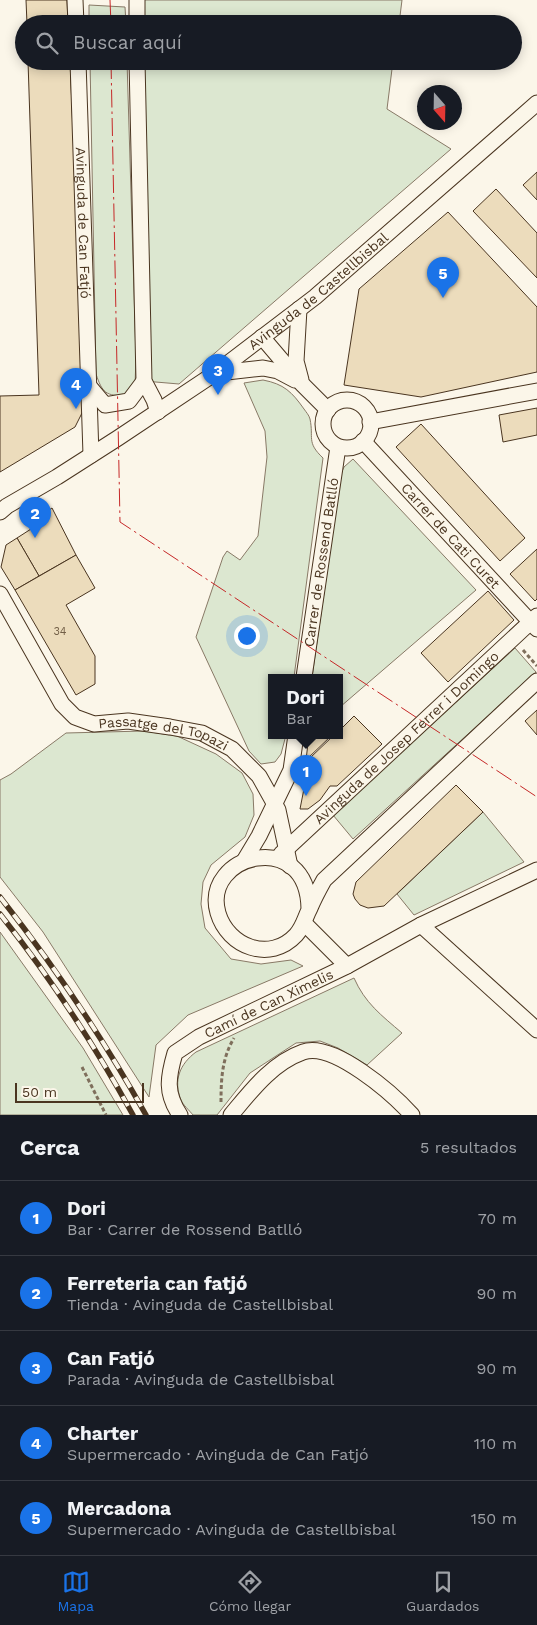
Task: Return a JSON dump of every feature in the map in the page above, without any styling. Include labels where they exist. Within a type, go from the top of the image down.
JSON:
[{"type":"street","points":[[75,0],[76,15]]},
{"type":"street","points":[[136,0],[137,15]]},
{"type":"street","name":"Avinguda de Can Fatjó","points":[[78,70],[91,455]]},
{"type":"street","points":[[137,70],[144,381],[158,412]]},
{"type":"street","name":"Avinguda de Castellbisbal","points":[[2,508],[57,477],[214,374],[321,291],[537,103]]},
{"type":"street","points":[[299,309],[296,361],[302,384]]},
{"type":"street","points":[[262,337],[302,384],[328,410]]},
{"type":"street","points":[[214,374],[234,370],[263,368],[278,371],[302,384]]},
{"type":"street","points":[[89,386],[105,405],[129,401],[144,381]]},
{"type":"street","points":[[370,422],[537,391]]},
{"type":"street","points":[[339,402],[353,402],[365,409],[370,422],[368,436],[363,442],[352,448],[338,447],[332,443],[324,431],[324,417],[328,410],[339,402]]},
{"type":"street","name":"Carrer de Cati Curet","points":[[363,442],[535,622]]},
{"type":"street","name":"Carrer de Rossend Batlló","points":[[304,674],[338,447]]},
{"type":"street","name":"Passatge del Topazi","points":[[0,594],[62,704],[75,717],[94,724],[128,721],[202,733],[232,749],[259,776],[278,810],[282,854]]},
{"type":"street","name":"Avinguda de Josep Ferrer i Domingo","points":[[282,854],[513,639],[535,622]]},
{"type":"street","points":[[347,966],[307,916],[309,897],[306,885],[282,854],[244,861],[232,869],[223,880],[217,894],[217,908],[221,923],[229,935],[241,944],[255,948],[270,949],[284,944],[296,935],[307,916],[324,880],[537,681]]},
{"type":"street","points":[[244,861],[259,836],[291,770],[295,739]]},
{"type":"street","points":[[259,776],[276,779],[291,770]]},
{"type":"street","name":"Camí de Can Ximelis","points":[[180,1115],[170,1097],[169,1076],[175,1053],[199,1037],[347,966],[421,925],[537,870]]},
{"type":"street","points":[[421,925],[537,1030]]},
{"type":"street","points":[[227,1112],[281,1064],[304,1051],[313,1050],[336,1056],[358,1070],[383,1087],[412,1115]]},
{"type":"path","points":[[513,639],[537,666]]},
{"type":"path","points":[[227,1112],[221,1078],[227,1050],[251,1013]]},
{"type":"path","points":[[82,1067],[106,1115]]},
{"type":"green space","points":[[137,0],[402,0],[400,15],[137,15]]},
{"type":"green space","points":[[89,5],[125,7],[125,15],[89,15]]},
{"type":"green space","points":[[90,70],[127,70],[136,358],[135,385],[126,395],[109,394],[100,385],[96,374]]},
{"type":"green space","points":[[138,70],[392,70],[387,109],[417,128],[417,130],[421,130],[451,149],[179,384],[144,381]]},
{"type":"green space","points":[[263,380],[282,386],[291,393],[310,419],[312,444],[323,458],[294,674],[268,674],[268,739],[285,739],[281,754],[275,762],[261,764],[249,751],[196,637],[223,557],[227,551],[240,560],[258,536],[267,457],[265,431],[244,383]]},
{"type":"green space","points":[[353,459],[476,590],[343,704],[343,674],[312,674],[341,474],[344,467]]},
{"type":"green space","points":[[515,648],[536,672],[353,839],[333,815]]},
{"type":"green space","points":[[144,731],[177,736],[216,754],[242,773],[253,794],[254,815],[245,837],[211,865],[203,882],[201,904],[205,928],[231,959],[261,964],[291,960],[303,966],[188,1015],[156,1045],[149,1097],[43,932],[0,877],[0,780],[66,733]]},
{"type":"green space","points":[[483,812],[524,862],[414,915],[397,894]]},
{"type":"green space","points":[[0,932],[83,1048],[123,1115],[0,1115]]},
{"type":"green space","points":[[354,978],[368,1002],[402,1033],[367,1065],[338,1048],[320,1041],[296,1043],[250,1073],[217,1115],[193,1115],[183,1104],[179,1093],[178,1079],[182,1067],[196,1052]]},
{"type":"building","points":[[26,0],[67,0],[68,15],[27,15]]},
{"type":"building","points":[[28,70],[70,70],[85,407],[75,427],[0,472],[0,396],[39,395]]},
{"type":"building","points":[[537,172],[537,200],[523,185]]},
{"type":"building","points":[[496,189],[537,233],[537,278],[473,211]]},
{"type":"building","points":[[448,212],[537,307],[537,372],[421,397],[344,385],[359,289]]},
{"type":"building","points":[[537,408],[537,435],[503,442],[499,415]]},
{"type":"building","points":[[421,424],[525,538],[500,561],[396,447]]},
{"type":"building","points":[[52,508],[76,555],[39,576],[17,538],[45,520],[43,514]]},
{"type":"building","points":[[17,538],[39,576],[15,590],[1,567],[6,545]]},
{"type":"building","points":[[537,549],[537,599],[535,601],[510,574]]},
{"type":"building","points":[[76,555],[95,588],[66,605],[95,656],[95,684],[76,695],[15,590]]},
{"type":"building","points":[[488,591],[514,620],[448,682],[421,653]]},
{"type":"building","points":[[537,710],[537,735],[525,721]]},
{"type":"building","points":[[354,716],[382,744],[337,786],[330,786],[320,800],[308,809],[300,809],[310,758],[330,739],[343,739],[343,727]]},
{"type":"building","points":[[309,739],[328,739],[306,760]]},
{"type":"building","points":[[456,785],[483,812],[384,906],[368,908],[360,905],[353,894],[356,882]]},
{"type":"railway","points":[[0,897],[78,1003],[146,1115]]},
{"type":"railway","points":[[0,914],[71,1012],[103,1062],[133,1115]]},
{"type":"power","points":[[110,0],[111,15]]},
{"type":"power","points":[[111,70],[120,522],[537,797]]},
{"type":"place","name":"Mercadona","points":[[443,298]]},
{"type":"place","name":"Can Fatjó","points":[[218,395]]},
{"type":"place","name":"Charter","points":[[76,409]]},
{"type":"place","name":"Ferreteria can fatjó","points":[[35,538]]},
{"type":"place","name":"Dori","points":[[306,796]]}]
